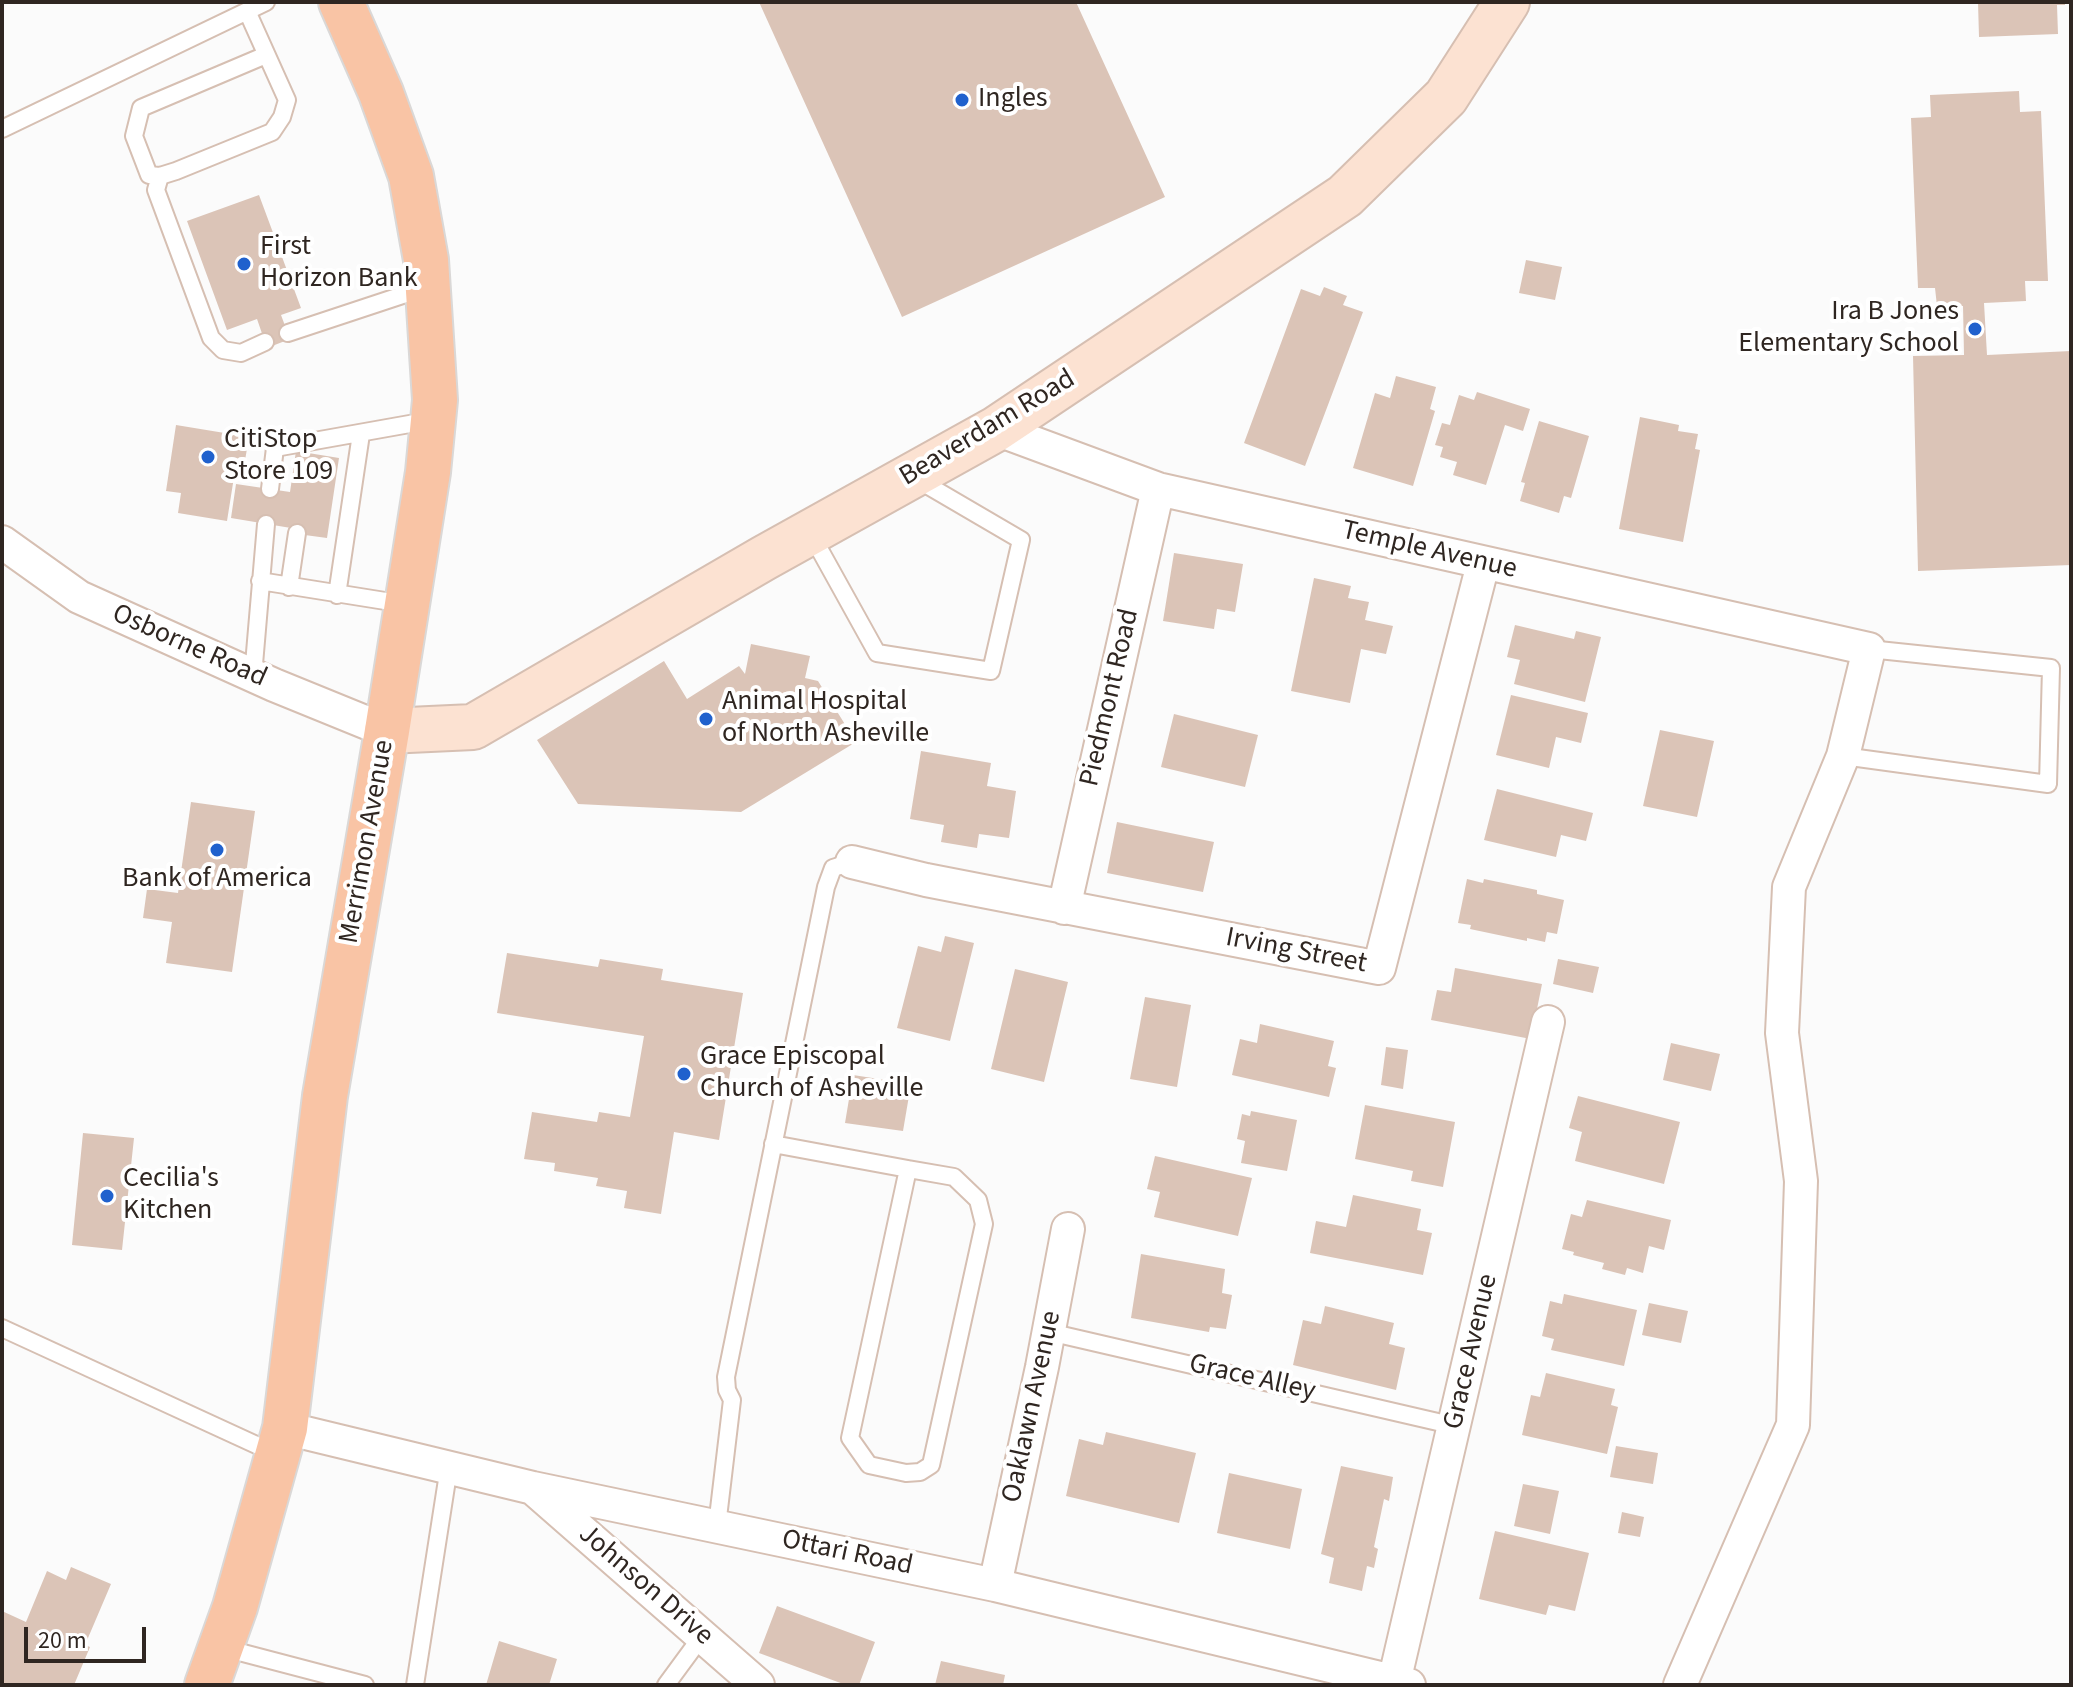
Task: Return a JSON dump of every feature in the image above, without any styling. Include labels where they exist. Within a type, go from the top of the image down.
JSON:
[{"type":"main road","name":"Merrimon Avenue","points":[[214,1666],[235,1607],[281,1441],[325,1096],[428,472],[435,400],[428,286],[411,176],[381,93],[341,2]]},
{"type":"street","name":"Beaverdam Road","points":[[387,731],[473,727],[996,429],[1345,196],[1446,97],[1507,2]]},
{"type":"street","name":"Temple Avenue","points":[[996,429],[1158,489],[1869,649]]},
{"type":"street","name":"Piedmont Road","points":[[1064,908],[1158,489]]},
{"type":"street","name":"Osborne Road","points":[[2,542],[79,597],[253,676],[387,731]]},
{"type":"street","name":"Irving Street","points":[[852,862],[1064,908],[1379,968],[1483,564]]},
{"type":"street","points":[[1680,1685],[1793,1425],[1801,1181],[1782,1033],[1789,887],[1843,756],[1869,649]]},
{"type":"street","name":"Grace Avenue","points":[[1401,1683],[1455,1426],[1548,1022]]},
{"type":"street","name":"Oaklawn Avenue","points":[[995,1585],[1068,1229]]},
{"type":"street","name":"Ottari Road","points":[[281,1441],[449,1467],[533,1488],[995,1585],[1401,1683]]},
{"type":"street","name":"Johnson Drive","points":[[533,1488],[758,1685]]},
{"type":"lane","points":[[2,129],[266,2]]},
{"type":"lane","points":[[247,11],[287,100],[282,117],[272,132],[160,176],[149,175],[134,136],[141,108],[266,55]]},
{"type":"lane","points":[[160,176],[156,190],[211,338],[223,350],[241,353],[265,342]]},
{"type":"lane","points":[[288,333],[428,286]]},
{"type":"lane","points":[[270,489],[275,448],[309,447],[433,420]]},
{"type":"lane","points":[[337,595],[361,434]]},
{"type":"lane","points":[[810,533],[877,653],[991,671],[1021,540],[912,476]]},
{"type":"lane","points":[[253,676],[266,524]]},
{"type":"lane","points":[[289,587],[297,533]]},
{"type":"lane","points":[[260,581],[407,604]]},
{"type":"lane","points":[[1843,756],[2048,784],[2051,668],[1869,649]]},
{"type":"lane","points":[[717,1526],[732,1400],[726,1377],[773,1144],[829,877],[833,868],[852,862]]},
{"type":"lane","points":[[773,1144],[954,1177],[978,1200],[984,1224],[931,1465],[920,1472],[906,1473],[869,1465],[850,1438],[908,1169]]},
{"type":"lane","points":[[2,1328],[281,1441]]},
{"type":"lane","name":"Grace Alley","points":[[1049,1332],[1455,1426]]},
{"type":"lane","points":[[415,1685],[449,1467]]},
{"type":"lane","points":[[666,1685],[702,1636]]},
{"type":"lane","points":[[214,1666],[365,1685]]},
{"type":"building","name":"Ingles","points":[[759,2],[1076,2],[1165,197],[902,317]]},
{"type":"building","points":[[1978,2],[2065,2],[2065,5],[2057,5],[2058,34],[1979,37]]},
{"type":"building","name":"Ira B Jones Elementary School","points":[[2019,91],[2020,112],[2041,111],[2048,281],[2025,281],[2026,301],[1984,303],[1987,355],[2071,351],[2071,565],[1918,571],[1913,356],[1964,355],[1963,306],[1937,306],[1935,288],[1918,288],[1911,118],[1931,117],[1930,95]]},
{"type":"building","name":"First Horizon Bank","points":[[259,195],[301,308],[281,315],[290,339],[267,348],[257,319],[227,330],[187,221]]},
{"type":"building","points":[[1526,260],[1562,267],[1555,300],[1519,293]]},
{"type":"building","points":[[1324,287],[1347,296],[1343,305],[1363,312],[1305,466],[1244,443],[1301,289],[1320,296]]},
{"type":"building","points":[[1396,376],[1436,387],[1430,409],[1435,411],[1413,486],[1353,468],[1375,393],[1390,398]]},
{"type":"building","points":[[1477,392],[1530,409],[1523,431],[1505,425],[1486,485],[1453,475],[1457,462],[1440,457],[1443,447],[1435,445],[1442,423],[1450,425],[1459,395],[1474,400]]},
{"type":"building","points":[[1640,417],[1679,425],[1678,431],[1698,434],[1695,449],[1700,450],[1683,542],[1619,529]]},
{"type":"building","points":[[1539,421],[1589,436],[1571,498],[1564,496],[1559,513],[1520,501],[1525,483],[1521,482]]},
{"type":"building","name":"CitiStop Store 109","points":[[176,425],[249,437],[242,478],[234,477],[227,521],[178,513],[181,493],[166,491]]},
{"type":"building","points":[[296,451],[339,458],[327,538],[290,533],[291,528],[231,518],[236,484],[290,492]]},
{"type":"building","points":[[1174,553],[1243,564],[1235,612],[1217,609],[1214,629],[1163,621]]},
{"type":"building","points":[[1314,578],[1351,586],[1348,598],[1369,602],[1365,620],[1393,626],[1386,654],[1361,649],[1350,703],[1291,691]]},
{"type":"building","points":[[1515,625],[1574,639],[1576,631],[1601,637],[1585,702],[1514,684],[1520,660],[1507,657]]},
{"type":"building","name":"Animal Hospital of North Asheville","points":[[751,644],[810,656],[805,678],[818,681],[856,742],[741,812],[578,804],[537,740],[664,661],[687,699],[739,666],[745,674]]},
{"type":"building","points":[[1511,695],[1588,713],[1581,743],[1556,737],[1549,768],[1496,755]]},
{"type":"building","points":[[1174,714],[1258,735],[1245,787],[1161,767]]},
{"type":"building","points":[[1660,730],[1714,741],[1697,817],[1643,806]]},
{"type":"building","points":[[921,751],[991,763],[987,786],[1016,791],[1009,838],[979,834],[977,848],[941,842],[944,825],[910,819]]},
{"type":"building","points":[[1497,789],[1593,813],[1586,841],[1561,835],[1556,857],[1484,840]]},
{"type":"building","name":"Bank of America","points":[[191,802],[255,811],[232,972],[166,963],[172,922],[143,918],[147,889],[178,893]]},
{"type":"building","points":[[1117,822],[1214,842],[1203,892],[1107,873]]},
{"type":"building","points":[[1467,879],[1483,883],[1484,879],[1537,890],[1537,894],[1564,900],[1557,934],[1547,932],[1545,942],[1527,938],[1527,941],[1470,929],[1471,925],[1458,923]]},
{"type":"building","points":[[945,936],[974,943],[950,1041],[897,1028],[918,946],[941,952]]},
{"type":"building","name":"Grace Episcopal Church of Asheville","points":[[507,953],[598,967],[600,959],[663,969],[661,980],[743,993],[719,1140],[674,1132],[661,1214],[624,1208],[627,1191],[596,1186],[598,1178],[554,1171],[555,1163],[524,1159],[532,1112],[597,1122],[599,1112],[630,1117],[644,1036],[497,1013]]},
{"type":"building","points":[[1558,959],[1599,967],[1593,993],[1553,984]]},
{"type":"building","points":[[1455,968],[1542,984],[1531,1039],[1431,1020],[1437,990],[1451,992]]},
{"type":"building","points":[[1015,969],[1068,982],[1044,1082],[991,1069]]},
{"type":"building","points":[[1145,997],[1191,1005],[1177,1087],[1130,1079]]},
{"type":"building","points":[[1260,1024],[1334,1041],[1328,1066],[1336,1068],[1329,1097],[1232,1075],[1240,1039],[1257,1043]]},
{"type":"building","points":[[1671,1043],[1720,1054],[1711,1091],[1663,1080]]},
{"type":"building","points":[[1386,1047],[1408,1050],[1403,1089],[1381,1085]]},
{"type":"building","points":[[853,1075],[911,1084],[903,1131],[845,1123]]},
{"type":"building","points":[[1578,1096],[1680,1122],[1664,1184],[1575,1161],[1582,1132],[1569,1128]]},
{"type":"building","points":[[1365,1105],[1455,1122],[1443,1187],[1411,1181],[1413,1171],[1355,1159]]},
{"type":"building","points":[[1251,1111],[1297,1120],[1287,1171],[1241,1163],[1245,1141],[1237,1139],[1242,1114],[1250,1116]]},
{"type":"building","points":[[83,1133],[134,1138],[122,1250],[72,1245]]},
{"type":"building","points":[[1155,1156],[1252,1178],[1238,1236],[1154,1217],[1160,1192],[1147,1189]]},
{"type":"building","points":[[1353,1195],[1421,1209],[1417,1230],[1432,1233],[1423,1275],[1310,1253],[1316,1221],[1346,1227]]},
{"type":"building","points":[[1587,1200],[1671,1220],[1664,1250],[1649,1246],[1643,1273],[1627,1268],[1625,1275],[1602,1269],[1604,1263],[1562,1249],[1571,1214],[1582,1217]]},
{"type":"building","points":[[1141,1254],[1225,1269],[1222,1293],[1232,1295],[1226,1329],[1210,1327],[1209,1332],[1131,1318]]},
{"type":"building","points":[[1564,1294],[1637,1310],[1624,1366],[1551,1350],[1554,1339],[1542,1336],[1550,1301],[1562,1304]]},
{"type":"building","points":[[1649,1303],[1688,1311],[1681,1343],[1642,1335]]},
{"type":"building","points":[[1325,1306],[1394,1323],[1389,1344],[1405,1348],[1396,1390],[1293,1365],[1303,1320],[1321,1324]]},
{"type":"building","points":[[1546,1373],[1615,1389],[1611,1405],[1618,1407],[1607,1454],[1522,1435],[1531,1395],[1540,1397]]},
{"type":"building","points":[[1106,1432],[1196,1453],[1179,1523],[1066,1496],[1079,1439],[1103,1445]]},
{"type":"building","points":[[1616,1446],[1658,1453],[1653,1484],[1610,1477]]},
{"type":"building","points":[[1341,1466],[1393,1477],[1389,1501],[1384,1499],[1374,1547],[1378,1549],[1374,1568],[1367,1566],[1362,1591],[1329,1583],[1334,1558],[1321,1554]]},
{"type":"building","points":[[1229,1473],[1302,1489],[1290,1549],[1217,1533]]},
{"type":"building","points":[[1523,1484],[1559,1491],[1550,1534],[1514,1526]]},
{"type":"building","points":[[1622,1512],[1644,1517],[1640,1537],[1618,1533]]},
{"type":"building","points":[[1495,1531],[1589,1553],[1575,1611],[1549,1605],[1546,1615],[1479,1599]]},
{"type":"building","points":[[71,1567],[111,1584],[85,1645],[90,1647],[74,1685],[2,1685],[2,1611],[26,1622],[47,1571],[66,1580]]},
{"type":"building","points":[[777,1606],[875,1642],[859,1685],[846,1685],[759,1653]]},
{"type":"building","points":[[499,1641],[557,1659],[549,1685],[486,1685]]},
{"type":"building","points":[[941,1661],[1005,1675],[1003,1685],[935,1685]]},
{"type":"place","name":"Ingles","points":[[962,100]]},
{"type":"place","name":"First Horizon Bank","points":[[244,264]]},
{"type":"place","name":"Ira B Jones Elementary School","points":[[1975,329]]},
{"type":"place","name":"CitiStop Store 109","points":[[208,457]]},
{"type":"place","name":"Animal Hospital of North Asheville","points":[[706,719]]},
{"type":"place","name":"Bank of America","points":[[217,850]]},
{"type":"place","name":"Grace Episcopal Church of Asheville","points":[[684,1074]]},
{"type":"place","name":"Cecilia's Kitchen","points":[[107,1196]]}]
